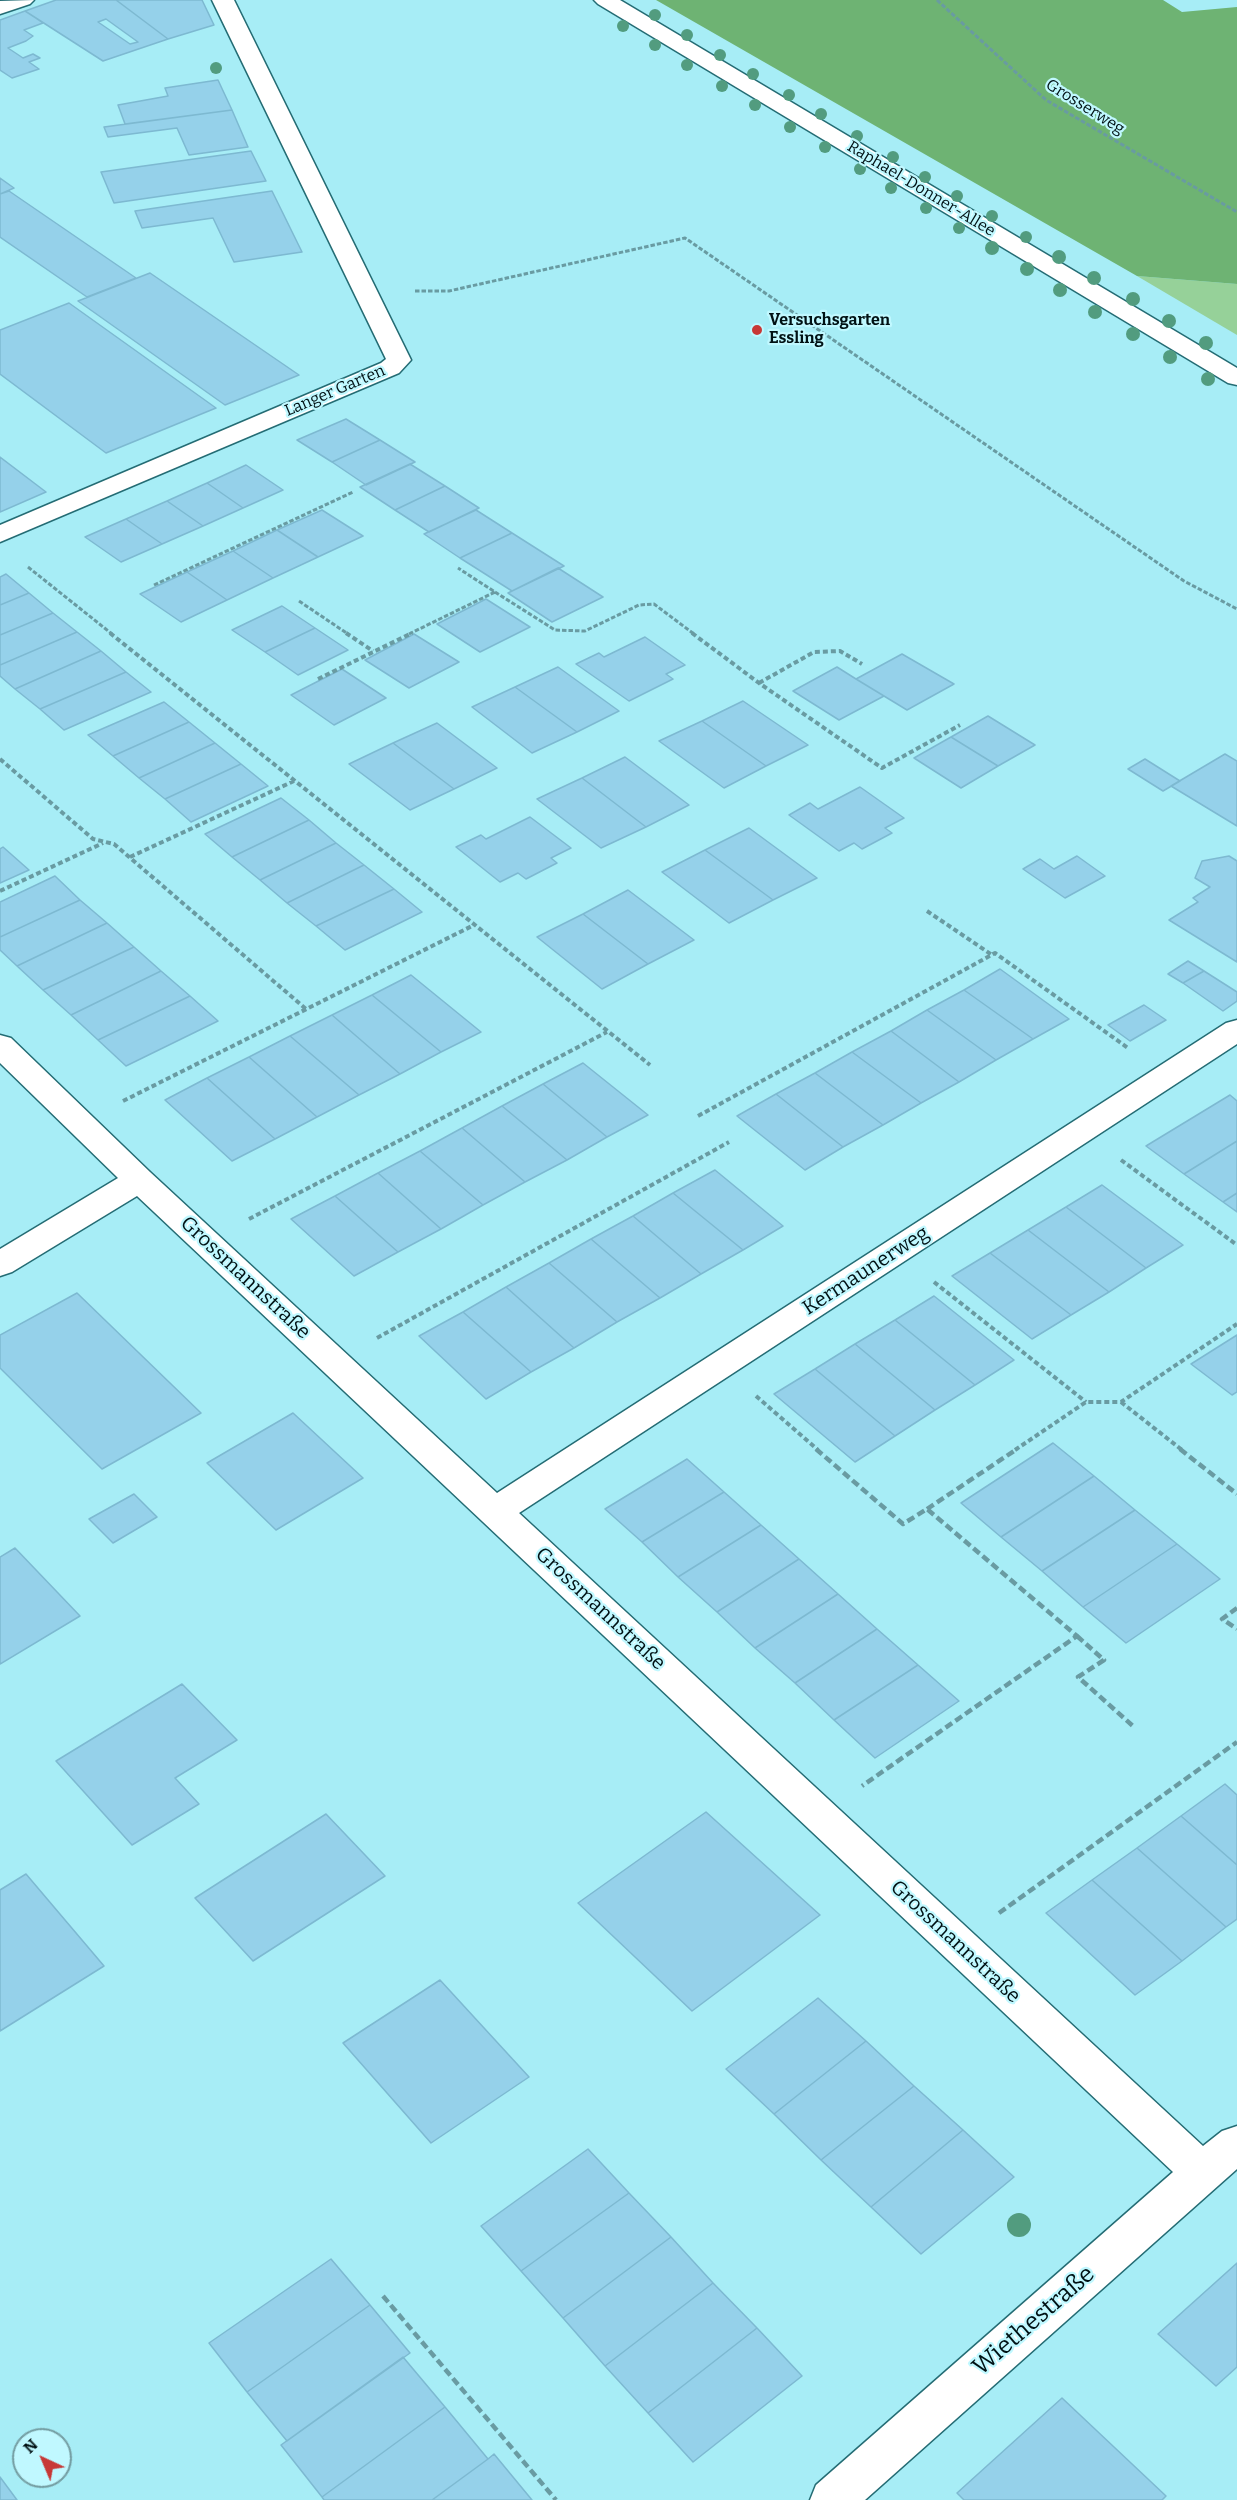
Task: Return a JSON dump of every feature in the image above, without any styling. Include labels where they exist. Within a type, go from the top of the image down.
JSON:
[{"type":"street","points":[[0,8],[23,0]]},
{"type":"street","name":"Langer Garten","points":[[0,534],[390,368],[399,360],[223,0]]},
{"type":"street","name":"Raphael-Donner-Allee","points":[[605,0],[1237,378]]},
{"type":"street","name":"Kermaunerweg","points":[[495,1511],[1237,1030]]},
{"type":"street","name":"Grossmannstraße","points":[[0,1045],[205,1242],[1202,2172]]},
{"type":"street","points":[[0,1264],[139,1180]]},
{"type":"street","name":"Wiethestraße","points":[[832,2500],[1202,2172],[1237,2144]]},
{"type":"path","name":"Grosserweg","points":[[938,0],[1046,100],[1237,212]]},
{"type":"path","points":[[365,291],[449,291],[684,238],[1184,581],[1237,609]]},
{"type":"path","points":[[153,585],[353,492]]},
{"type":"path","points":[[28,567],[650,1065]]},
{"type":"path","points":[[458,568],[555,630],[585,631],[639,605],[654,604],[759,683],[882,768],[960,724]]},
{"type":"path","points":[[318,679],[495,592]]},
{"type":"path","points":[[299,601],[374,652]]},
{"type":"path","points":[[759,683],[814,652],[840,651],[862,664]]},
{"type":"path","points":[[0,759],[93,839],[114,844],[130,857],[306,1009]]},
{"type":"path","points":[[130,857],[294,781]]},
{"type":"path","points":[[0,891],[104,842]]},
{"type":"path","points":[[927,911],[992,955]]},
{"type":"path","points":[[80,1122],[474,925]]},
{"type":"path","points":[[698,1116],[995,952],[1167,1075]]},
{"type":"path","points":[[205,1242],[607,1032]]},
{"type":"path","points":[[1082,1131],[1237,1245]]},
{"type":"path","points":[[335,1362],[729,1142]]},
{"type":"path","points":[[896,1252],[1086,1402]]},
{"type":"path","points":[[721,1365],[903,1524],[1086,1402],[1121,1402],[1237,1324]]},
{"type":"path","points":[[1121,1402],[1237,1494]]},
{"type":"path","points":[[927,1509],[1104,1660],[1078,1677],[1134,1727]]},
{"type":"path","points":[[1237,1608],[1222,1619],[1237,1629]]},
{"type":"path","points":[[819,1815],[1077,1636]]},
{"type":"path","points":[[957,1944],[1237,1742]]},
{"type":"path","points":[[383,2296],[556,2500]]},
{"type":"green space","points":[[656,0],[1163,0],[1182,12],[1237,7],[1237,284],[1137,276]]},
{"type":"green space","points":[[1137,276],[1237,284],[1237,335]]},
{"type":"building","points":[[56,0],[116,0],[168,39],[103,61],[25,11]],"holes":[[[106,19],[138,42],[130,44],[98,22]]]},
{"type":"building","points":[[116,0],[202,0],[214,25],[168,39]]},
{"type":"building","points":[[25,11],[43,23],[24,30],[33,36],[8,48],[23,58],[33,54],[40,58],[29,62],[39,69],[12,78],[0,70],[0,20]]},
{"type":"building","points":[[218,80],[232,110],[125,124],[118,105],[168,96],[165,88]]},
{"type":"building","points":[[232,110],[248,147],[189,155],[177,128],[108,137],[104,127]]},
{"type":"building","points":[[251,151],[266,181],[114,203],[101,172]]},
{"type":"building","points":[[0,178],[14,188],[0,194]]},
{"type":"building","points":[[9,191],[136,278],[87,297],[0,237],[0,194]]},
{"type":"building","points":[[272,191],[302,252],[234,262],[213,218],[142,228],[135,211]]},
{"type":"building","points":[[150,273],[299,375],[225,405],[78,301]]},
{"type":"building","points":[[69,303],[216,408],[106,453],[0,374],[0,330]]},
{"type":"building","points":[[346,419],[380,440],[332,462],[297,440]]},
{"type":"building","points":[[380,440],[415,462],[366,485],[332,462]]},
{"type":"building","points":[[0,457],[46,492],[0,512]]},
{"type":"building","points":[[410,464],[445,486],[395,510],[360,487]]},
{"type":"building","points":[[246,465],[283,490],[243,508],[207,483]]},
{"type":"building","points":[[207,483],[243,508],[203,526],[167,501]]},
{"type":"building","points":[[445,486],[479,508],[429,532],[395,510]]},
{"type":"building","points":[[167,501],[203,526],[162,544],[126,519]]},
{"type":"building","points":[[322,510],[363,536],[318,557],[277,530]]},
{"type":"building","points":[[476,510],[512,533],[460,558],[424,534]]},
{"type":"building","points":[[126,519],[162,544],[121,562],[85,537]]},
{"type":"building","points":[[277,530],[318,557],[273,578],[233,551]]},
{"type":"building","points":[[512,533],[564,566],[512,591],[460,558]]},
{"type":"building","points":[[233,551],[273,578],[227,600],[187,572]]},
{"type":"building","points":[[558,568],[603,597],[552,622],[508,593]]},
{"type":"building","points":[[187,572],[227,600],[181,622],[140,594]]},
{"type":"building","points":[[6,574],[29,593],[0,605],[0,577]]},
{"type":"building","points":[[29,593],[53,613],[0,635],[0,605]]},
{"type":"building","points":[[486,599],[530,627],[480,652],[437,624]]},
{"type":"building","points":[[282,606],[315,628],[265,652],[232,630]]},
{"type":"building","points":[[53,613],[77,632],[0,665],[0,635]]},
{"type":"building","points":[[315,628],[348,650],[298,675],[265,652]]},
{"type":"building","points":[[77,632],[101,651],[15,689],[0,676],[0,665]]},
{"type":"building","points":[[414,634],[459,662],[409,688],[365,660]]},
{"type":"building","points":[[645,637],[685,665],[666,674],[673,679],[629,701],[576,664],[599,653],[604,657]]},
{"type":"building","points":[[101,651],[126,672],[40,709],[15,689]]},
{"type":"building","points":[[902,654],[954,684],[907,710],[856,679]]},
{"type":"building","points":[[558,667],[619,711],[577,732],[515,687]]},
{"type":"building","points":[[837,667],[884,696],[839,720],[793,691]]},
{"type":"building","points":[[342,669],[386,698],[334,725],[291,695]]},
{"type":"building","points":[[126,672],[151,692],[64,730],[40,709]]},
{"type":"building","points":[[515,687],[577,732],[532,753],[472,707]]},
{"type":"building","points":[[743,701],[808,745],[766,766],[702,721]]},
{"type":"building","points":[[164,702],[189,722],[113,756],[88,735]]},
{"type":"building","points":[[988,716],[1035,745],[998,766],[951,737]]},
{"type":"building","points":[[702,721],[766,766],[724,788],[659,741]]},
{"type":"building","points":[[189,722],[215,743],[139,778],[113,756]]},
{"type":"building","points":[[437,723],[497,768],[454,789],[393,743]]},
{"type":"building","points":[[951,737],[998,766],[961,788],[914,758]]},
{"type":"building","points":[[215,743],[241,764],[165,799],[139,778]]},
{"type":"building","points":[[393,743],[454,789],[410,810],[349,764]]},
{"type":"building","points":[[1225,754],[1237,761],[1237,826],[1171,786]]},
{"type":"building","points":[[625,757],[689,805],[646,827],[582,778]]},
{"type":"building","points":[[1145,759],[1180,781],[1163,791],[1128,769]]},
{"type":"building","points":[[241,764],[268,786],[191,822],[165,799]]},
{"type":"building","points":[[582,778],[646,827],[601,848],[537,799]]},
{"type":"building","points":[[860,787],[904,818],[885,828],[892,833],[862,849],[854,843],[839,851],[789,815],[810,803],[818,809]]},
{"type":"building","points":[[281,798],[309,820],[232,857],[205,834]]},
{"type":"building","points":[[530,817],[571,848],[551,858],[557,863],[526,879],[518,873],[500,882],[456,847],[481,835],[486,839]]},
{"type":"building","points":[[309,820],[336,843],[260,880],[232,857]]},
{"type":"building","points":[[749,828],[817,878],[773,900],[705,850]]},
{"type":"building","points":[[336,843],[364,865],[287,903],[260,880]]},
{"type":"building","points":[[3,847],[29,870],[0,883],[0,849]]},
{"type":"building","points":[[705,850],[773,900],[729,923],[662,872]]},
{"type":"building","points":[[1077,856],[1105,876],[1065,898],[1023,869],[1040,859],[1054,869]]},
{"type":"building","points":[[1229,856],[1237,861],[1237,962],[1169,920],[1198,902],[1193,898],[1210,887],[1195,878],[1202,861]]},
{"type":"building","points":[[364,865],[394,889],[316,926],[287,903]]},
{"type":"building","points":[[55,876],[80,900],[0,937],[0,902]]},
{"type":"building","points":[[394,889],[422,912],[345,950],[316,926]]},
{"type":"building","points":[[628,890],[694,940],[648,964],[583,914]]},
{"type":"building","points":[[80,900],[107,923],[17,966],[0,950],[0,937]]},
{"type":"building","points":[[583,914],[648,964],[602,989],[537,937]]},
{"type":"building","points":[[107,923],[134,947],[43,990],[17,966]]},
{"type":"building","points":[[134,947],[161,971],[71,1015],[43,990]]},
{"type":"building","points":[[1188,961],[1204,971],[1183,983],[1168,974]]},
{"type":"building","points":[[1000,969],[1069,1019],[1033,1039],[964,990]]},
{"type":"building","points":[[161,971],[190,996],[98,1040],[71,1015]]},
{"type":"building","points":[[1204,971],[1237,992],[1237,1001],[1223,1011],[1183,983]]},
{"type":"building","points":[[411,975],[481,1032],[441,1052],[372,995]]},
{"type":"building","points":[[964,990],[1033,1039],[996,1060],[927,1010]]},
{"type":"building","points":[[372,995],[441,1052],[400,1074],[332,1015]]},
{"type":"building","points":[[190,996],[218,1021],[126,1066],[98,1040]]},
{"type":"building","points":[[1144,1005],[1166,1020],[1130,1041],[1108,1025]]},
{"type":"building","points":[[927,1010],[996,1060],[959,1082],[891,1031]]},
{"type":"building","points":[[332,1015],[400,1074],[359,1095],[290,1036]]},
{"type":"building","points":[[891,1031],[959,1082],[921,1103],[852,1052]]},
{"type":"building","points":[[290,1036],[359,1095],[317,1117],[249,1057]]},
{"type":"building","points":[[852,1052],[921,1103],[883,1125],[815,1073]]},
{"type":"building","points":[[249,1057],[317,1117],[275,1139],[207,1078]]},
{"type":"building","points":[[583,1063],[648,1115],[607,1137],[543,1084]]},
{"type":"building","points":[[815,1073],[883,1125],[843,1147],[776,1094]]},
{"type":"building","points":[[207,1078],[275,1139],[232,1161],[165,1100]]},
{"type":"building","points":[[543,1084],[607,1137],[567,1160],[502,1106]]},
{"type":"building","points":[[776,1094],[843,1147],[805,1170],[737,1116]]},
{"type":"building","points":[[1230,1095],[1237,1101],[1237,1141],[1184,1174],[1146,1146]]},
{"type":"building","points":[[502,1106],[567,1160],[525,1182],[462,1128]]},
{"type":"building","points":[[462,1128],[525,1182],[483,1205],[420,1151]]},
{"type":"building","points":[[1237,1141],[1237,1193],[1223,1202],[1184,1174]]},
{"type":"building","points":[[420,1151],[483,1205],[441,1229],[378,1173]]},
{"type":"building","points":[[715,1170],[783,1226],[743,1250],[673,1193]]},
{"type":"building","points":[[378,1173],[441,1229],[398,1252],[335,1196]]},
{"type":"building","points":[[1102,1185],[1183,1245],[1146,1268],[1066,1207]]},
{"type":"building","points":[[673,1193],[743,1250],[701,1274],[633,1216]]},
{"type":"building","points":[[1237,1193],[1237,1212],[1223,1202]]},
{"type":"building","points":[[335,1196],[398,1252],[354,1276],[291,1219]]},
{"type":"building","points":[[1066,1207],[1146,1268],[1109,1292],[1028,1230]]},
{"type":"building","points":[[633,1216],[701,1274],[660,1298],[591,1239]]},
{"type":"building","points":[[1028,1230],[1109,1292],[1071,1315],[990,1253]]},
{"type":"building","points":[[591,1239],[660,1298],[617,1322],[549,1263]]},
{"type":"building","points":[[990,1253],[1071,1315],[1032,1339],[952,1276]]},
{"type":"building","points":[[549,1263],[617,1322],[574,1348],[506,1287]]},
{"type":"building","points":[[506,1287],[574,1348],[531,1372],[463,1312]]},
{"type":"building","points":[[77,1293],[201,1413],[102,1469],[0,1368],[0,1335]]},
{"type":"building","points":[[934,1296],[1014,1360],[975,1385],[895,1320]]},
{"type":"building","points":[[463,1312],[531,1372],[486,1399],[419,1336]]},
{"type":"building","points":[[895,1320],[975,1385],[935,1410],[855,1344]]},
{"type":"building","points":[[1237,1335],[1237,1392],[1232,1395],[1191,1364]]},
{"type":"building","points":[[855,1344],[935,1410],[895,1436],[815,1369]]},
{"type":"building","points":[[815,1369],[895,1436],[855,1462],[774,1394]]},
{"type":"building","points":[[293,1413],[363,1478],[276,1530],[207,1463]]},
{"type":"building","points":[[1053,1443],[1094,1476],[1001,1537],[961,1503]]},
{"type":"building","points":[[687,1459],[724,1492],[642,1542],[605,1509]]},
{"type":"building","points":[[1094,1476],[1135,1510],[1042,1571],[1001,1537]]},
{"type":"building","points":[[724,1492],[761,1525],[678,1577],[642,1542]]},
{"type":"building","points":[[134,1494],[157,1517],[113,1543],[89,1519]]},
{"type":"building","points":[[1135,1510],[1177,1544],[1083,1607],[1042,1571]]},
{"type":"building","points":[[761,1525],[799,1559],[717,1612],[678,1577]]},
{"type":"building","points":[[1177,1544],[1220,1579],[1126,1643],[1083,1607]]},
{"type":"building","points":[[15,1548],[80,1616],[0,1664],[0,1557]]},
{"type":"building","points":[[799,1559],[838,1594],[755,1648],[717,1612]]},
{"type":"building","points":[[838,1594],[877,1629],[795,1683],[755,1648]]},
{"type":"building","points":[[877,1629],[918,1665],[834,1720],[795,1683]]},
{"type":"building","points":[[918,1665],[959,1701],[875,1758],[834,1720]]},
{"type":"building","points":[[182,1684],[237,1740],[175,1778],[199,1804],[132,1845],[56,1761]]},
{"type":"building","points":[[1225,1784],[1237,1795],[1237,1865],[1181,1816]]},
{"type":"building","points":[[706,1812],[820,1915],[692,2011],[578,1903]]},
{"type":"building","points":[[326,1814],[385,1876],[253,1961],[195,1898]]},
{"type":"building","points":[[1181,1816],[1237,1865],[1237,1919],[1226,1927],[1137,1848]]},
{"type":"building","points":[[1137,1848],[1226,1927],[1182,1961],[1092,1880]]},
{"type":"building","points":[[26,1874],[104,1966],[0,2031],[0,1890]]},
{"type":"building","points":[[1092,1880],[1182,1961],[1135,1995],[1046,1913]]},
{"type":"building","points":[[440,1980],[529,2077],[431,2143],[343,2043]]},
{"type":"building","points":[[818,1998],[866,2041],[774,2114],[726,2069]]},
{"type":"building","points":[[866,2041],[914,2086],[821,2160],[774,2114]]},
{"type":"building","points":[[914,2086],[963,2130],[871,2207],[821,2160]]},
{"type":"building","points":[[963,2130],[1014,2177],[921,2254],[871,2207]]},
{"type":"building","points":[[588,2149],[629,2193],[521,2271],[481,2226]]},
{"type":"building","points":[[629,2193],[671,2237],[563,2318],[521,2271]]},
{"type":"building","points":[[671,2237],[713,2283],[605,2366],[563,2318]]},
{"type":"building","points":[[331,2259],[370,2305],[247,2392],[209,2343]]},
{"type":"building","points":[[1237,2263],[1237,2367],[1216,2386],[1158,2334]]},
{"type":"building","points":[[713,2283],[757,2328],[648,2413],[605,2366]]},
{"type":"building","points":[[370,2305],[410,2353],[287,2441],[247,2392]]},
{"type":"building","points":[[757,2328],[802,2376],[693,2462],[648,2413]]},
{"type":"building","points":[[403,2357],[445,2407],[322,2497],[281,2445]]},
{"type":"building","points":[[1062,2398],[1166,2496],[1162,2500],[964,2500],[957,2493]]},
{"type":"building","points":[[445,2407],[488,2459],[432,2500],[324,2500],[322,2497]]},
{"type":"building","points":[[494,2454],[532,2500],[432,2500],[488,2459]]},
{"type":"building","points":[[0,2477],[17,2500],[0,2500]]},
{"type":"place","name":"Versuchsgarten Essling","points":[[757,330]]}]
